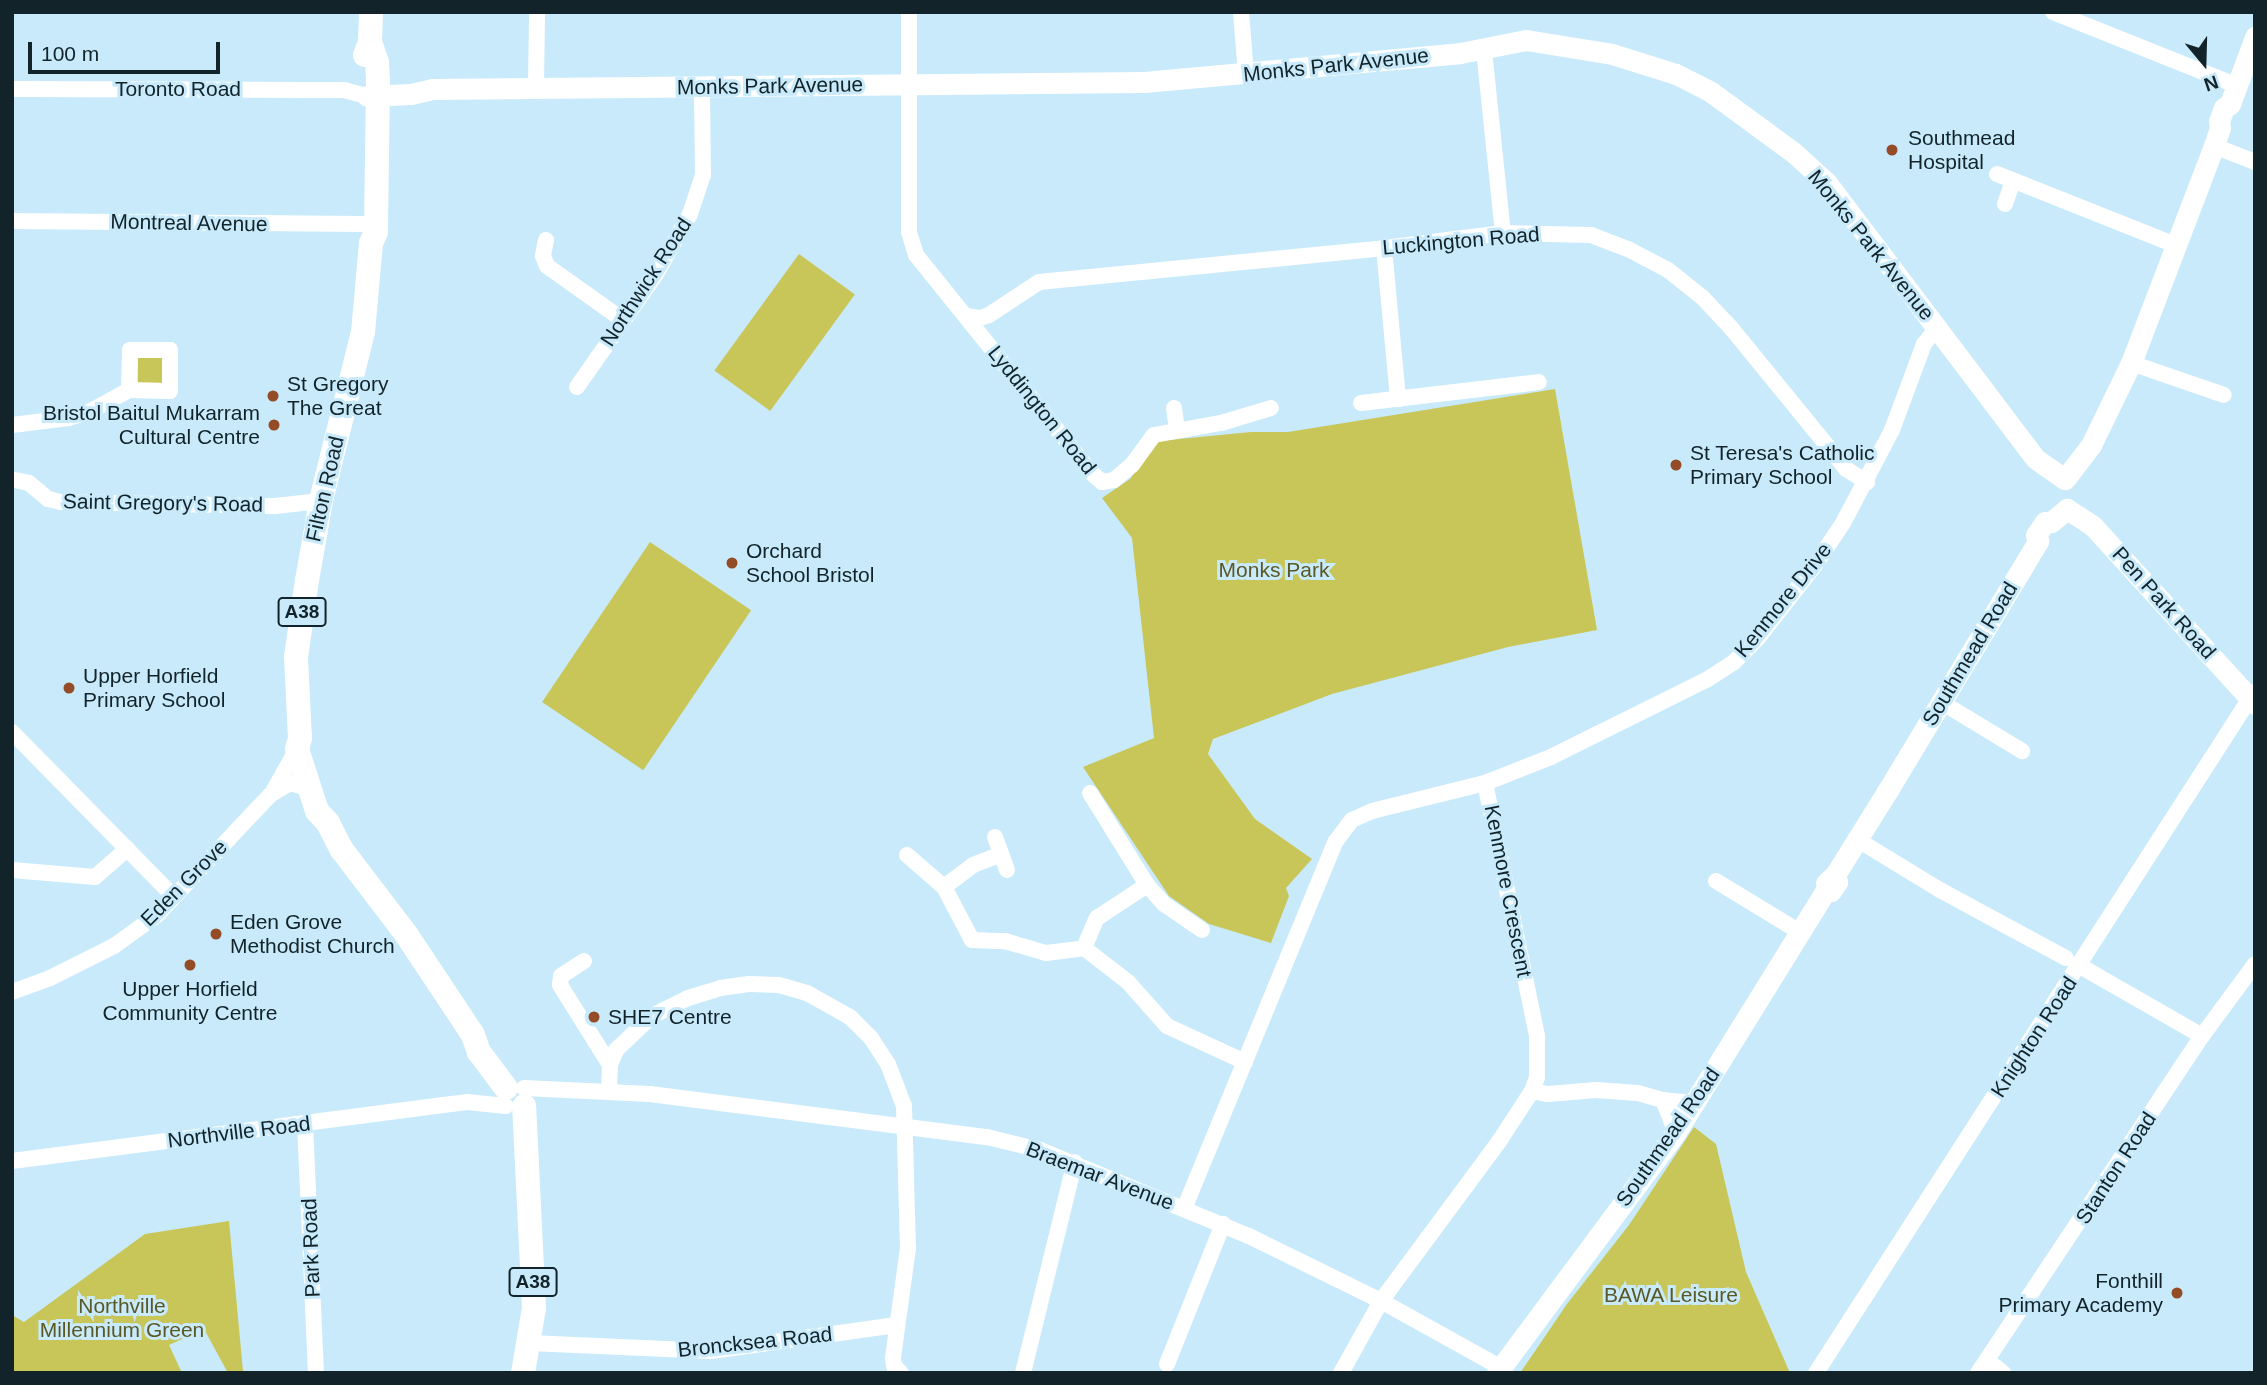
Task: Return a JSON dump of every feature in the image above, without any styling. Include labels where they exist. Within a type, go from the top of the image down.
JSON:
[{"type":"main road","name":"Filton Road","points":[[371,12],[370,42],[365,62],[368,233],[363,332],[321,501],[296,657],[299,743],[308,788],[317,811],[328,823],[342,850],[417,952],[515,1097]]},
{"type":"main road","name":"Filton Road","points":[[299,743],[307,747],[329,814],[328,823]]},
{"type":"main road","name":"A38","points":[[515,1097],[528,1159],[527,1191],[533,1288],[530,1342],[523,1373]]},
{"type":"street","points":[[536,88],[537,12]]},
{"type":"street","points":[[908,84],[909,12]]},
{"type":"street","points":[[1241,12],[1246,74]]},
{"type":"street","points":[[2053,12],[2234,95]]},
{"type":"street","points":[[2059,516],[2065,479],[2091,445],[2131,363],[2217,137],[2227,125],[2232,112],[2234,95],[2255,37]]},
{"type":"street","name":"Monks Park Avenue","points":[[367,90],[411,94],[422,89],[1144,82],[1485,50],[1526,40],[1612,54],[1676,74],[1711,92],[1783,144],[1827,184],[2036,459],[2065,479]]},
{"type":"street","points":[[1485,50],[1503,233]]},
{"type":"street","name":"Lyddington Road","points":[[908,84],[909,232],[920,262],[1102,482],[1114,480],[1132,465],[1154,435],[1262,416]]},
{"type":"street","name":"Northwick Road","points":[[577,387],[677,242],[698,194],[703,176],[702,87]]},
{"type":"street","name":"Toronto Road","points":[[12,89],[367,90]]},
{"type":"street","points":[[2217,137],[2255,162]]},
{"type":"street","points":[[1997,174],[2175,245]]},
{"type":"street","points":[[2005,204],[2013,181]]},
{"type":"street","name":"Montreal Avenue","points":[[12,221],[368,233]]},
{"type":"street","name":"Luckington Road","points":[[967,316],[980,318],[989,315],[1039,282],[1384,248],[1503,233],[1591,235],[1628,249],[1668,270],[1702,298],[1732,329],[1846,469],[1867,482]]},
{"type":"street","points":[[546,240],[543,256],[547,266],[623,320]]},
{"type":"street","points":[[1384,248],[1398,399]]},
{"type":"street","name":"Kenmore Drive","points":[[1485,783],[1578,744],[1708,679],[1733,663],[1758,638],[1815,565],[1867,482],[1892,430],[1924,344],[1937,328]]},
{"type":"street","points":[[2131,363],[2224,395]]},
{"type":"street","points":[[1361,403],[1520,380],[1539,382]]},
{"type":"street","points":[[12,425],[69,418],[91,411],[130,390]]},
{"type":"street","points":[[1174,408],[1177,429]]},
{"type":"street","name":"Saint Gregory's Road","points":[[13,479],[29,483],[48,499],[61,502],[275,506],[321,501]]},
{"type":"street","name":"Southmead Road","points":[[1499,1370],[1676,1132],[1858,840],[2038,541],[2044,540],[2059,516]]},
{"type":"street","name":"Pen Park Road","points":[[2059,516],[2093,526],[2253,698]]},
{"type":"street","name":"Knighton Road","points":[[1816,1373],[2253,698]]},
{"type":"street","points":[[1941,702],[2022,751]]},
{"type":"street","points":[[12,732],[174,897]]},
{"type":"street","name":"Eden Grove","points":[[12,992],[50,978],[114,946],[157,915],[270,795],[299,743]]},
{"type":"street","points":[[270,795],[290,783],[308,788]]},
{"type":"street","name":"Kenmore Crescent","points":[[1185,1209],[1335,841],[1352,820],[1372,811],[1485,783],[1536,1036],[1538,1064],[1532,1091],[1500,1140],[1381,1301],[1341,1373]]},
{"type":"street","points":[[1090,793],[1147,885],[1164,904],[1202,930]]},
{"type":"street","points":[[995,837],[1007,870]]},
{"type":"street","points":[[1858,840],[1940,890],[2066,958]]},
{"type":"street","points":[[12,870],[95,877],[127,849]]},
{"type":"street","points":[[944,887],[973,865],[1001,854]]},
{"type":"street","points":[[907,855],[944,887],[972,940],[1005,941],[1046,953],[1084,948],[1128,982],[1167,1026],[1245,1062]]},
{"type":"street","points":[[1716,881],[1800,932]]},
{"type":"street","points":[[1084,948],[1097,918],[1147,885]]},
{"type":"street","points":[[584,961],[561,976],[560,985],[610,1065]]},
{"type":"street","name":"Stanton Road","points":[[1983,1366],[2202,1036],[2255,964]]},
{"type":"street","points":[[2080,966],[2202,1036]]},
{"type":"street","points":[[609,1091],[610,1065],[616,1050],[638,1026],[688,998],[720,988],[749,984],[779,985],[831,1004],[871,1038],[898,1084],[906,1126],[907,1273],[896,1325],[893,1358],[894,1366],[901,1373]]},
{"type":"street","name":"Braemar Avenue","points":[[515,1097],[566,1088],[650,1094],[987,1137],[1075,1162],[1223,1224],[1381,1301],[1499,1370]]},
{"type":"street","points":[[1532,1091],[1548,1094],[1624,1092],[1663,1100],[1694,1102]]},
{"type":"street","name":"Northville Road","points":[[12,1161],[515,1097]]},
{"type":"street","points":[[1663,1100],[1676,1132]]},
{"type":"street","name":"Park Road","points":[[305,1123],[316,1373]]},
{"type":"street","points":[[1023,1373],[1075,1162]]},
{"type":"street","points":[[1167,1364],[1223,1224]]},
{"type":"street","name":"Broncksea Road","points":[[530,1342],[711,1350],[896,1325]]},
{"type":"street","points":[[1983,1366],[2003,1373]]},
{"type":"green space","points":[[799,254],[855,295],[770,411],[714,370]]},
{"type":"green space","points":[[138,356],[163,356],[163,383],[138,383]]},
{"type":"green space","name":"Monks Park","points":[[1555,389],[1597,630],[1508,647],[1332,694],[1213,739],[1208,754],[1255,819],[1312,859],[1286,888],[1289,896],[1271,943],[1209,924],[1169,896],[1083,767],[1154,738],[1132,538],[1102,498],[1130,479],[1159,441],[1251,432],[1288,432]]},
{"type":"green space","points":[[650,542],[751,610],[643,770],[542,702]]},
{"type":"green space","name":"BAWA Leisure","points":[[1694,1127],[1716,1144],[1746,1272],[1790,1373],[1520,1373],[1567,1304],[1629,1225]]},
{"type":"green space","name":"Northville Millennium Green","points":[[229,1221],[243,1371],[228,1373],[204,1329],[169,1345],[182,1373],[12,1373],[12,1315],[24,1322],[145,1234]]},
{"type":"place","name":"Southmead Hospital","points":[[1892,150]]},
{"type":"place","name":"St Gregory The Great","points":[[273,396]]},
{"type":"place","name":"Bristol Baitul Mukarram Cultural Centre","points":[[274,425]]},
{"type":"place","name":"St Teresa's Catholic Primary School","points":[[1676,465]]},
{"type":"place","name":"Orchard School Bristol","points":[[732,563]]},
{"type":"place","name":"Upper Horfield Primary School","points":[[69,688]]},
{"type":"place","name":"Eden Grove Methodist Church","points":[[216,934]]},
{"type":"place","name":"Upper Horfield Community Centre","points":[[190,965]]},
{"type":"place","name":"SHE7 Centre","points":[[594,1017]]},
{"type":"place","name":"Fonthill Primary Academy","points":[[2177,1293]]}]
